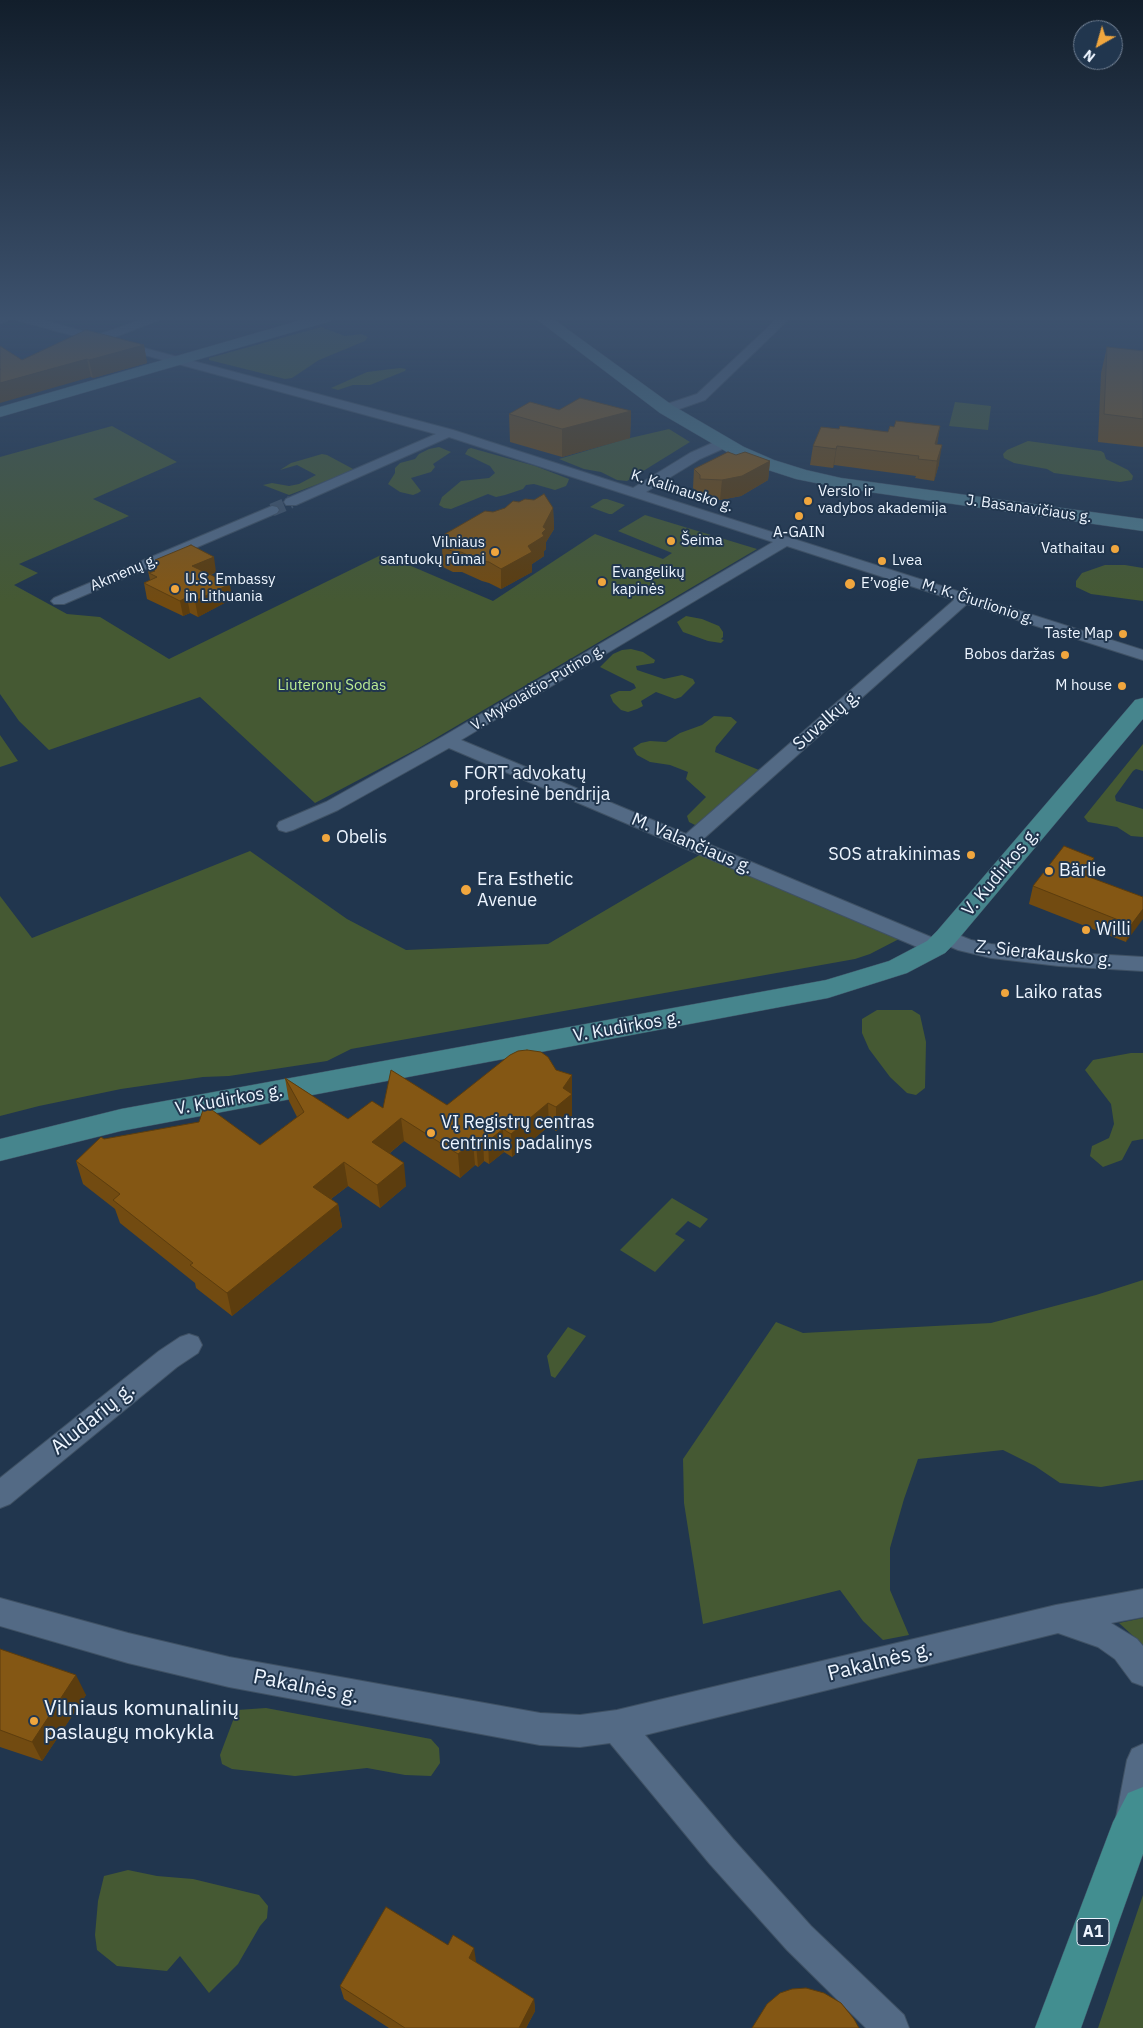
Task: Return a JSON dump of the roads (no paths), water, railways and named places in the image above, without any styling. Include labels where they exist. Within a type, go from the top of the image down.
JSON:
[{"type":"highway","name":"A1","points":[[1058,2028],[1136,1822]]},
{"type":"main road","name":"J. Basanavičiaus g.","points":[[672,413],[724,443],[768,464],[828,480],[1143,525]]},
{"type":"main road","name":"V. Kudirkos g.","points":[[0,1150],[120,1120],[828,989],[898,967],[941,942],[1143,705]]},
{"type":"street","name":"K. Kalinausko g.","points":[[373,413],[448,433],[785,541]]},
{"type":"street","points":[[291,502],[448,433]]},
{"type":"street","points":[[634,493],[696,456],[724,443]]},
{"type":"street","name":"Akmenų g.","points":[[59,601],[272,510]]},
{"type":"street","name":"M. K. Čiurlionio g.","points":[[785,541],[1143,655]]},
{"type":"street","name":"V. Mykolaičio-Putino g.","points":[[286,826],[332,806],[448,741],[785,541]]},
{"type":"street","name":"Suvalkų g.","points":[[688,842],[965,598]]},
{"type":"street","name":"M. Valančiaus g.","points":[[448,741],[688,842],[941,942]]},
{"type":"street","name":"Z. Sierakausko g.","points":[[941,942],[991,951],[1059,959],[1143,964]]},
{"type":"street","name":"Aludarių g.","points":[[0,1495],[161,1364],[189,1345]]},
{"type":"street","name":"Pakalnės g.","points":[[0,1612],[128,1648],[229,1672],[540,1729],[580,1731],[617,1726],[1056,1619],[1143,1603]]},
{"type":"street","points":[[1056,1619],[1091,1629],[1109,1637],[1126,1649],[1143,1671]]},
{"type":"street","points":[[617,1726],[721,1851],[799,1938],[891,2028]]},
{"type":"street","points":[[1136,1822],[1143,1760]]},
{"type":"tunnel","points":[[272,510],[291,502]]},
{"type":"place","name":"Verslo ir vadybos akademija","points":[[808,501]]},
{"type":"place","name":"A-GAIN","points":[[799,516]]},
{"type":"place","name":"Šeima","points":[[671,541]]},
{"type":"place","name":"Vathaitau","points":[[1115,549]]},
{"type":"place","name":"Vilniaus santuokų rūmai","points":[[495,552]]},
{"type":"place","name":"Lvea","points":[[882,561]]},
{"type":"place","name":"Evangelikų kapinės","points":[[602,582]]},
{"type":"place","name":"E’vogie","points":[[850,584]]},
{"type":"place","name":"U.S. Embassy in Lithuania","points":[[175,589]]},
{"type":"place","name":"Taste Map","points":[[1123,634]]},
{"type":"place","name":"Bobos daržas","points":[[1065,655]]},
{"type":"place","name":"M house","points":[[1122,686]]},
{"type":"place","name":"FORT advokatų profesinė bendrija","points":[[454,784]]},
{"type":"place","name":"Obelis","points":[[326,838]]},
{"type":"place","name":"SOS atrakinimas","points":[[971,855]]},
{"type":"place","name":"Bӓrlie","points":[[1049,871]]},
{"type":"place","name":"Era Esthetic Avenue","points":[[466,890]]},
{"type":"place","name":"Willi","points":[[1086,930]]},
{"type":"place","name":"Laiko ratas","points":[[1005,993]]},
{"type":"place","name":"VĮ Registrų centras centrinis padalinys","points":[[431,1133]]},
{"type":"place","name":"Vilniaus komunalinių paslaugų mokykla","points":[[34,1721]]},
{"type":"park label","name":"Liuteronų Sodas","points":[[332,686]]}]
